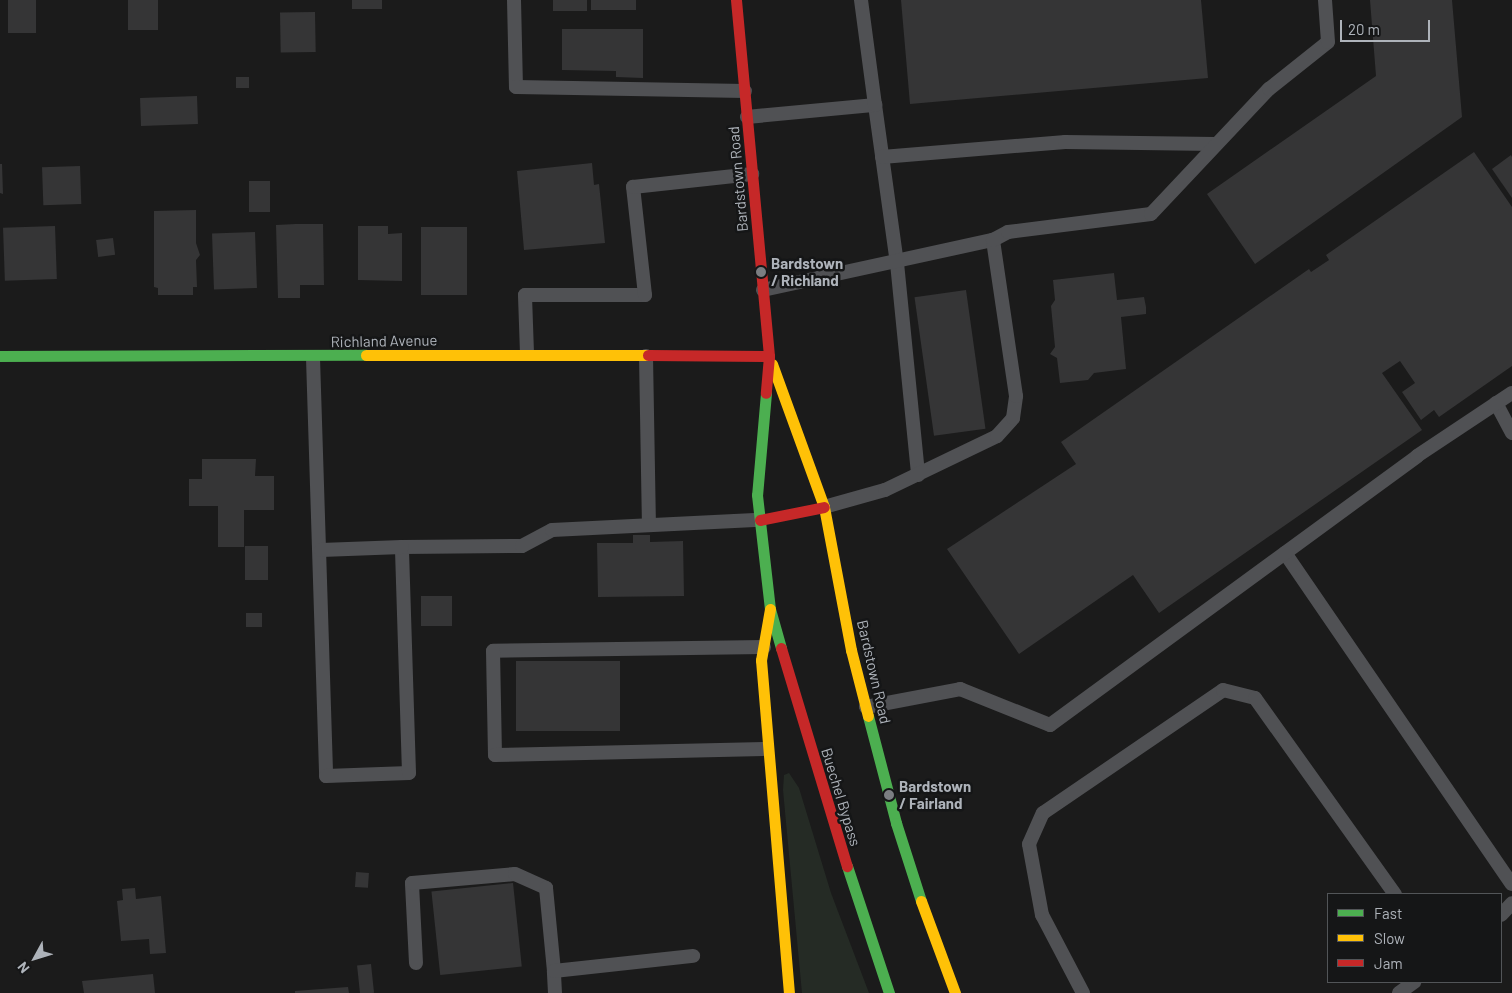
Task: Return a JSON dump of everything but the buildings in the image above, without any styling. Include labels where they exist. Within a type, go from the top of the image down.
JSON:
[{"type":"main road","name":"Bardstown Road","points":[[736,0],[769,356],[758,495],[770,609],[761,660],[766,749],[789,993]]},
{"type":"main road","name":"Richland Avenue","points":[[0,356],[313,358],[527,353],[646,356],[769,356]]},
{"type":"main road","name":"Bardstown Road","points":[[769,356],[824,507],[866,706],[918,892],[956,993]]},
{"type":"main road","points":[[760,520],[824,507]]},
{"type":"main road","name":"Buechel Bypass","points":[[770,609],[827,804],[889,993]]},
{"type":"lane","points":[[514,0],[516,86],[745,91]]},
{"type":"lane","points":[[861,0],[897,263],[918,475]]},
{"type":"lane","points":[[763,290],[897,263],[993,240],[1008,232],[1152,214],[1215,144],[1269,89],[1328,42],[1325,0]]},
{"type":"lane","points":[[747,117],[875,105]]},
{"type":"lane","points":[[882,157],[1065,142],[1215,144]]},
{"type":"lane","points":[[527,353],[525,295],[645,295],[633,187],[752,174]]},
{"type":"lane","points":[[824,507],[885,490],[918,475],[997,436],[1013,418],[1016,396],[993,240]]},
{"type":"lane","points":[[646,356],[649,524]]},
{"type":"lane","points":[[313,358],[321,550],[326,776],[409,773],[402,547]]},
{"type":"lane","points":[[866,706],[960,690],[1050,725],[1418,456],[1512,393]]},
{"type":"lane","points":[[1496,403],[1512,433]]},
{"type":"lane","points":[[321,550],[522,546],[552,530],[760,520]]},
{"type":"lane","points":[[1285,553],[1512,884]]},
{"type":"lane","points":[[764,647],[492,652],[495,755],[766,749]]},
{"type":"lane","points":[[1083,993],[1042,915],[1029,844],[1036,828],[1043,813],[1223,690],[1255,698],[1394,893]]},
{"type":"lane","points":[[416,963],[412,883],[515,874],[546,888],[555,993]]},
{"type":"lane","points":[[1502,914],[1512,902]]},
{"type":"lane","points":[[554,971],[693,956]]},
{"type":"lane","points":[[1399,993],[1413,983]]},
{"type":"shaded area","points":[[789,773],[799,788],[831,893],[869,993],[802,993],[783,790],[784,775]]},
{"type":"traffic: fast","points":[[0,356],[366,355]]},
{"type":"traffic: fast","points":[[766,393],[757,495],[770,609],[781,648]]},
{"type":"traffic: fast","points":[[868,716],[896,823],[921,901]]},
{"type":"traffic: fast","points":[[847,866],[889,993]]},
{"type":"traffic: slow","points":[[366,355],[648,355]]},
{"type":"traffic: slow","points":[[772,364],[824,507],[851,650],[868,716]]},
{"type":"traffic: slow","points":[[770,609],[761,660],[789,993]]},
{"type":"traffic: slow","points":[[921,901],[955,993]]},
{"type":"traffic: jam","points":[[736,0],[769,356],[766,393]]},
{"type":"traffic: jam","points":[[648,355],[769,356]]},
{"type":"traffic: jam","points":[[760,520],[824,507]]},
{"type":"traffic: jam","points":[[781,648],[847,866]]},
{"type":"place","name":"Bardstown / Richland","points":[[761,272]]},
{"type":"place","name":"Bardstown / Fairland","points":[[889,795]]}]
